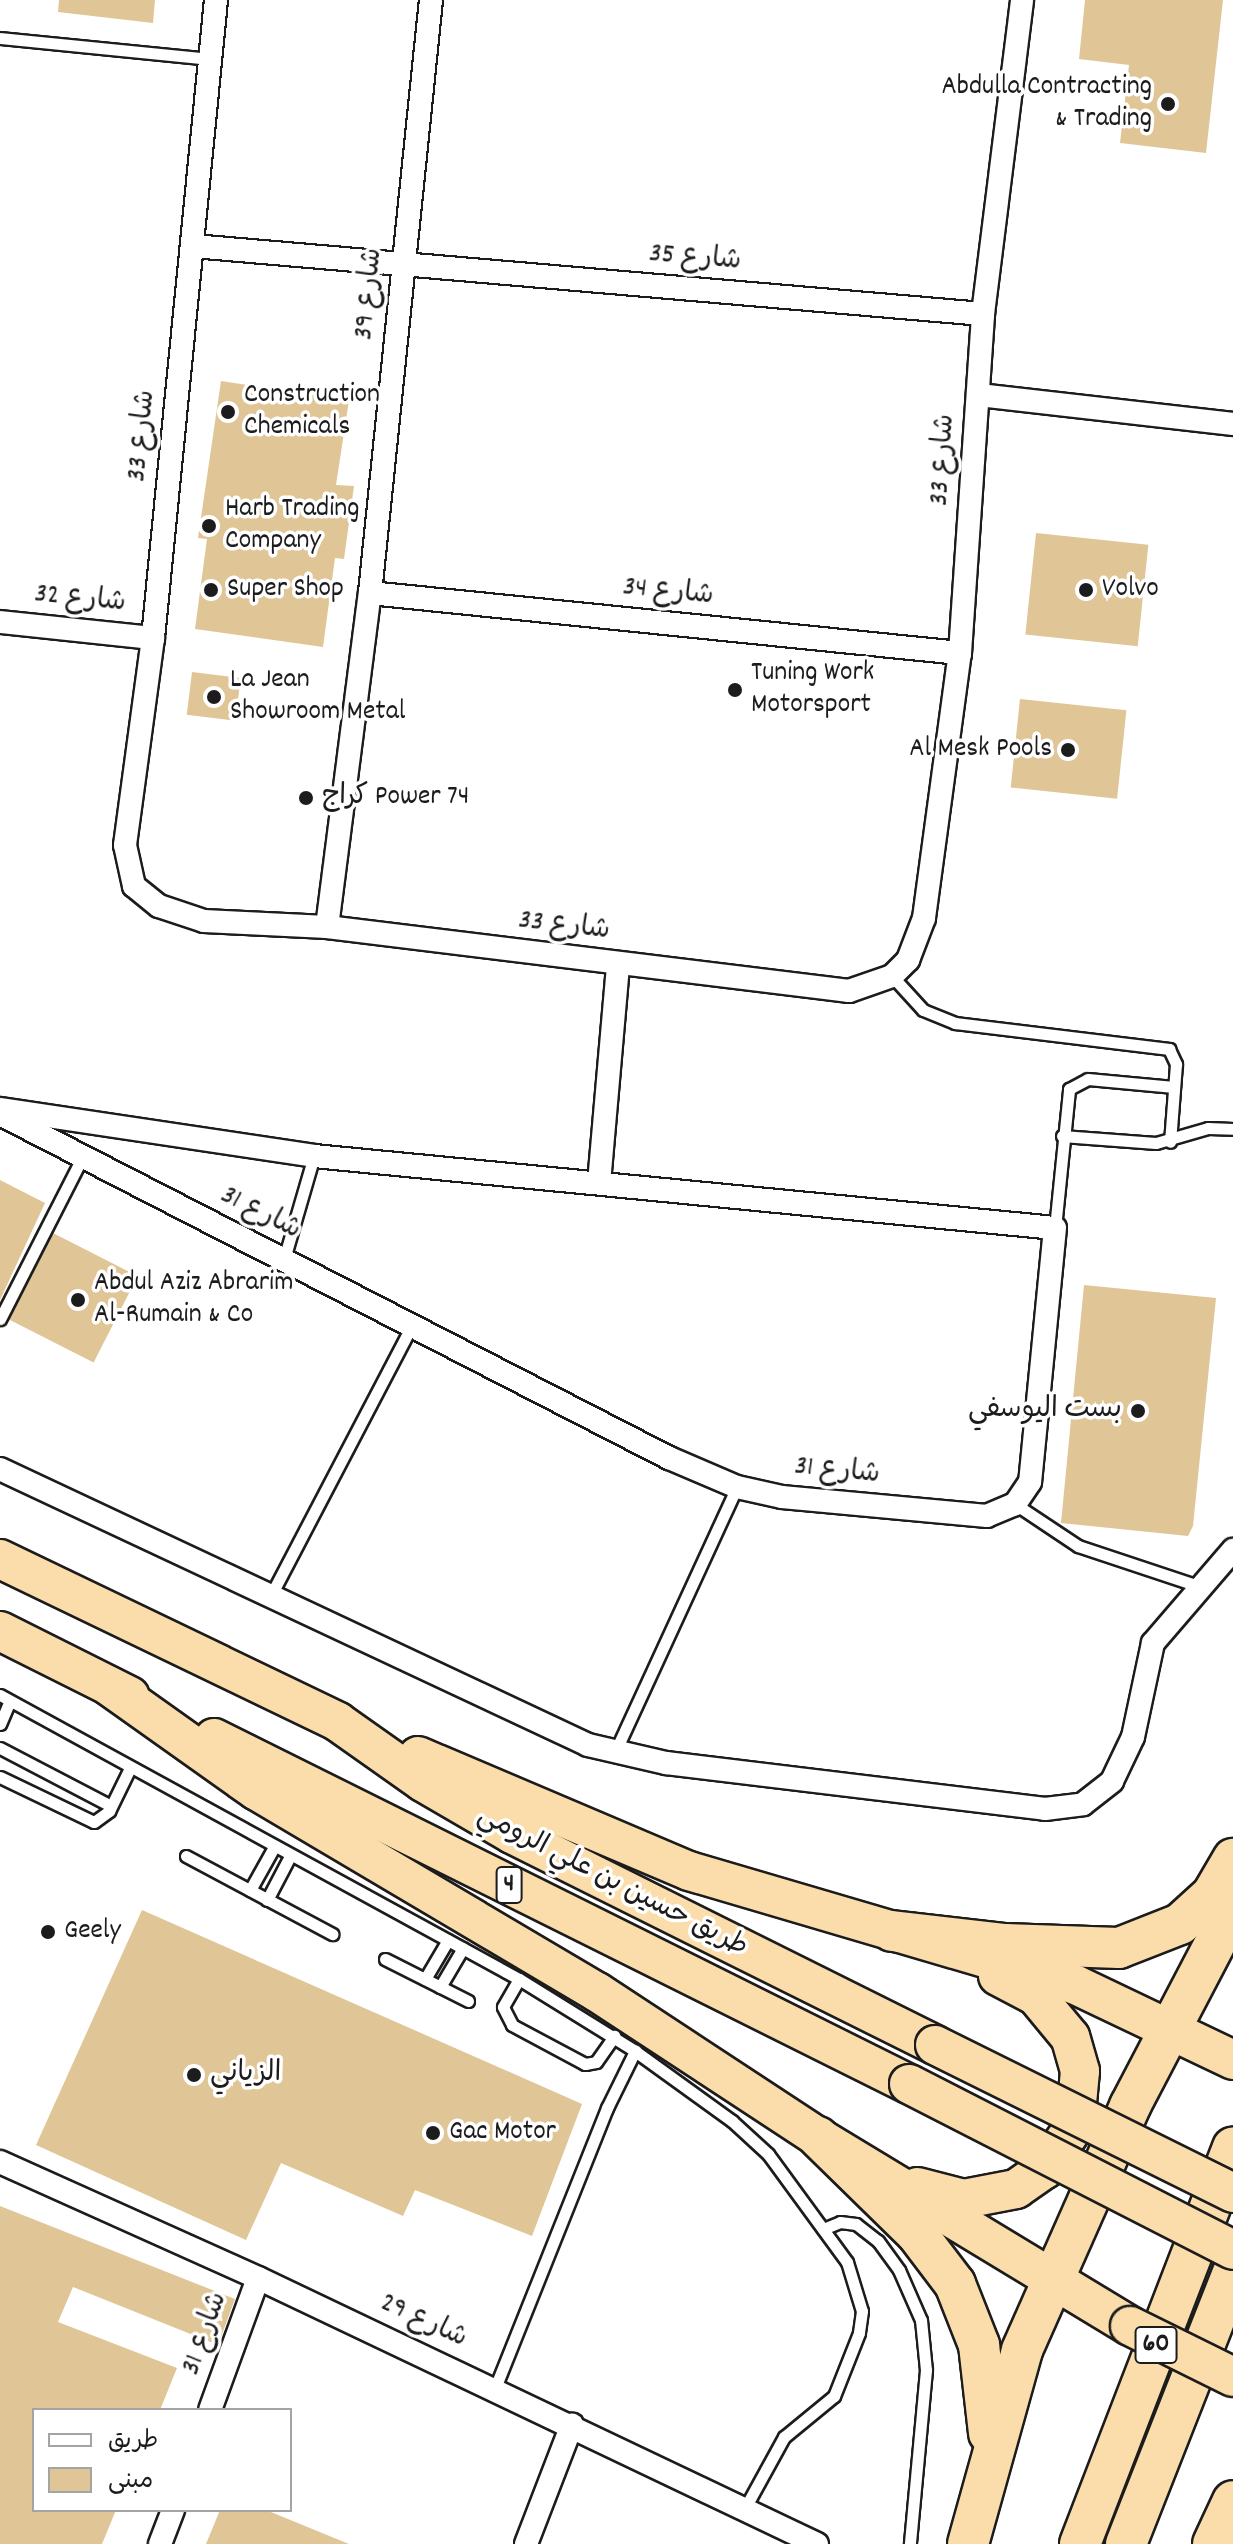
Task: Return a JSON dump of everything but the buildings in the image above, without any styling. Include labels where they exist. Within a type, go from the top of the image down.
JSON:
[{"type":"highway","name":"طريق حسين بن علي الرومي","points":[[0,1559],[338,1722],[423,1782],[512,1834],[1233,2193]]},
{"type":"highway","name":"طريق حسين بن علي الرومي","points":[[0,1631],[909,2084],[1233,2250]]},
{"type":"highway","points":[[109,1686],[257,1791],[597,1992],[818,2137],[1130,2326],[1233,2377]]},
{"type":"highway","points":[[338,1722],[689,1871],[1052,1977],[1172,2028],[1225,2056]]},
{"type":"highway","points":[[892,1931],[1005,1944],[1119,1948],[1180,1924],[1212,1895],[1233,1859]]},
{"type":"highway","points":[[968,2544],[1022,2350],[1130,2106],[1233,1909]]},
{"type":"highway","points":[[818,2137],[928,2192],[982,2198],[1016,2189],[1038,2175],[1058,2156],[1075,2125],[1080,2071],[1070,2037],[1049,2008],[1021,1986],[892,1931]]},
{"type":"highway","points":[[818,2137],[917,2234],[955,2284],[979,2345],[991,2453]]},
{"type":"highway","name":"60","points":[[1080,2544],[1233,2147]]},
{"type":"highway","name":"60","points":[[1126,2544],[1233,2273]]},
{"type":"highway","points":[[1213,2544],[1233,2501]]},
{"type":"street","name":"شارع 33","points":[[216,0],[153,638],[125,845],[134,886],[159,906],[204,921],[327,927],[849,991],[892,976],[919,940],[960,653],[983,314],[1022,0]]},
{"type":"street","name":"شارع 39","points":[[327,927],[370,593],[431,0]]},
{"type":"street","name":"شارع 35","points":[[193,246],[983,314]]},
{"type":"street","points":[[979,395],[1233,424]]},
{"type":"street","name":"شارع 34","points":[[370,593],[960,653]]},
{"type":"street","name":"32 شارع","points":[[0,622],[153,638]]},
{"type":"street","points":[[599,1183],[618,964]]},
{"type":"street","name":"شارع 31","points":[[0,1111],[314,1156],[1055,1228]]},
{"type":"street","name":"شارع 31","points":[[0,1111],[680,1464],[737,1487],[782,1497],[978,1516],[1015,1504]]},
{"type":"street","points":[[1015,1504],[1033,1470],[1055,1228]]},
{"type":"street","points":[[0,1469],[563,1736],[614,1753],[1071,1808],[1104,1791],[1121,1767],[1133,1737],[1148,1654],[1233,1550]]},
{"type":"street","name":"شارع 29","points":[[0,2162],[495,2388],[817,2544]]},
{"type":"street","name":"شارع 31","points":[[211,2408],[258,2278]]},
{"type":"street","points":[[526,2544],[572,2425]]},
{"type":"street","points":[[160,2544],[172,2512]]},
{"type":"lane","points":[[0,38],[210,59]]},
{"type":"lane","points":[[892,976],[923,1010],[955,1023],[1169,1049],[1176,1057],[1170,1142]]},
{"type":"lane","points":[[1055,1228],[1066,1095],[1080,1080],[1174,1087]]},
{"type":"lane","points":[[1062,1136],[1170,1142],[1208,1128],[1233,1129]]},
{"type":"lane","points":[[0,1319],[83,1156]]},
{"type":"lane","points":[[284,1259],[314,1156]]},
{"type":"lane","points":[[270,1597],[412,1325]]},
{"type":"lane","points":[[614,1753],[737,1487]]},
{"type":"lane","points":[[1015,1504],[1078,1546],[1201,1587]]},
{"type":"lane","points":[[0,1724],[5,1698],[519,1979],[614,2036],[751,2136],[823,2229],[858,2285],[859,2333],[834,2396],[784,2437],[745,2508]]},
{"type":"lane","points":[[0,1748],[111,1806]]},
{"type":"lane","points":[[0,1777],[87,1821],[100,1820],[111,1806],[130,1768]]},
{"type":"lane","points":[[250,1890],[274,1847]]},
{"type":"lane","points":[[186,1856],[332,1934]]},
{"type":"lane","points":[[267,1900],[290,1856]]},
{"type":"lane","points":[[425,1979],[448,1940]]},
{"type":"lane","points":[[440,1987],[463,1948]]},
{"type":"lane","points":[[385,1959],[468,2001]]},
{"type":"lane","points":[[519,1979],[503,2007],[512,2025],[585,2064],[596,2062],[614,2036]]},
{"type":"lane","points":[[495,2388],[607,2108],[635,2051]]},
{"type":"lane","points":[[823,2229],[847,2222],[878,2241],[904,2278],[921,2320],[926,2370],[910,2544]]},
{"type":"place","name":"Abdulla Contracting & Trading","points":[[1168,104]]},
{"type":"place","name":"Construction Chemicals","points":[[228,412]]},
{"type":"place","name":"Harb Trading Company","points":[[209,526]]},
{"type":"place","name":"Super Shop","points":[[211,590]]},
{"type":"place","name":"Volvo","points":[[1086,590]]},
{"type":"place","name":"Tuning Work Motorsport","points":[[735,690]]},
{"type":"place","name":"La Jean Showroom Metal","points":[[214,697]]},
{"type":"place","name":"Al Mesk Pools","points":[[1068,750]]},
{"type":"place","name":"كراج Power 74","points":[[306,798]]},
{"type":"place","name":"Abdul Aziz Abrarim Al-Rumain & Co","points":[[78,1300]]},
{"type":"place","name":"بست اليوسفي","points":[[1138,1411]]},
{"type":"place","name":"Geely","points":[[48,1932]]},
{"type":"place","name":"الزياني","points":[[194,2075]]},
{"type":"place","name":"Gac Motor","points":[[433,2133]]}]
